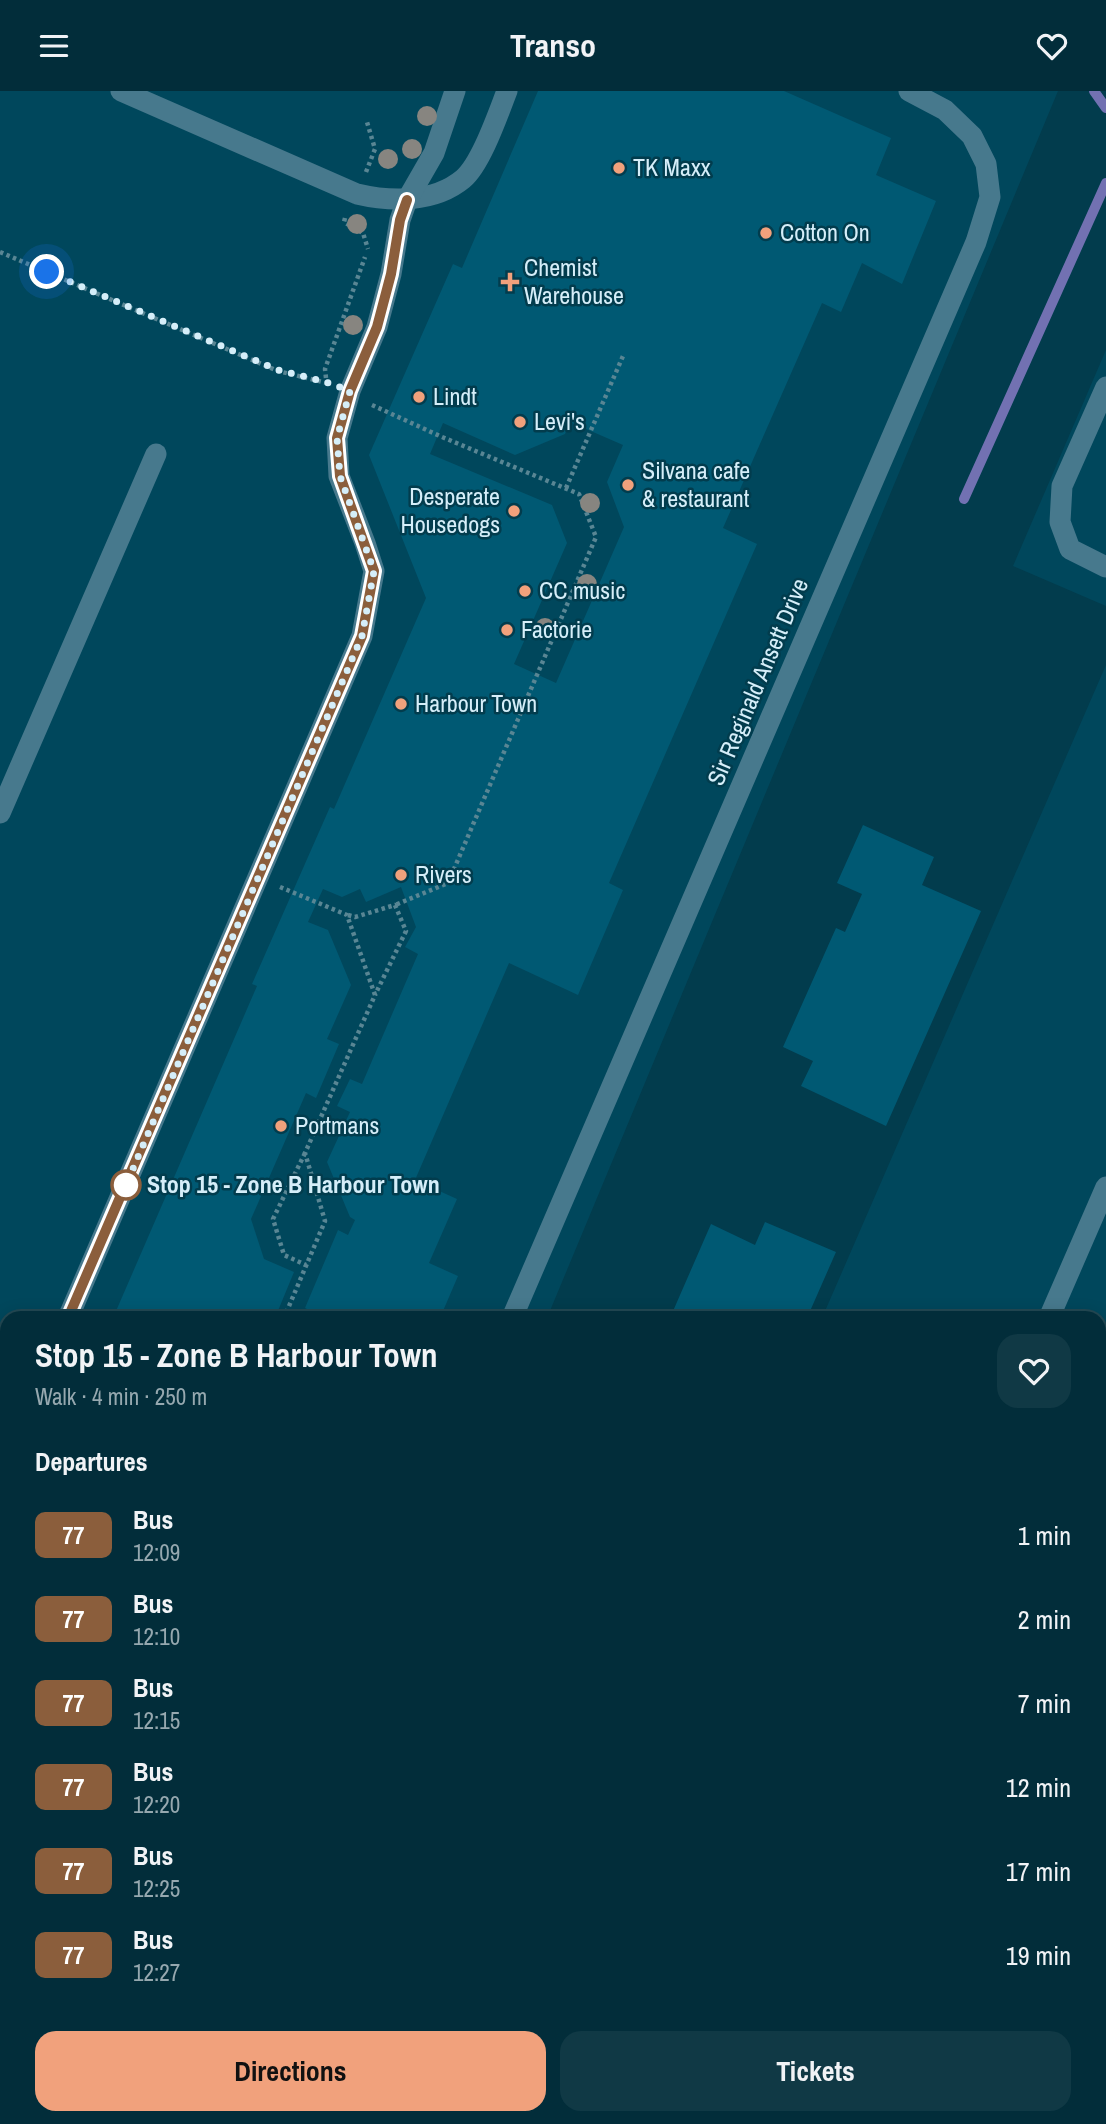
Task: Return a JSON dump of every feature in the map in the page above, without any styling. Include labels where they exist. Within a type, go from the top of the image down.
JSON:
[{"type":"lane","points":[[121,91],[358,194],[407,200],[436,193],[464,178],[486,144],[507,91]]},
{"type":"lane","points":[[71,1311],[362,636],[374,571],[340,476],[337,438],[350,391],[377,327],[391,274],[400,220],[407,200],[434,153],[455,91]]},
{"type":"lane","name":"Sir Reginald Ansett Drive","points":[[515,1311],[976,242],[990,197],[986,164],[972,136],[945,110],[909,91]]},
{"type":"lane","points":[[1106,387],[1062,486],[1060,522],[1070,549],[1106,567]]},
{"type":"lane","points":[[0,813],[156,454]]},
{"type":"lane","points":[[1052,1311],[1106,1188]]},
{"type":"path","points":[[326,382],[325,369],[368,249],[363,233],[344,222],[375,149],[367,121]]},
{"type":"path","points":[[0,252],[269,367],[350,391],[382,411],[579,494],[596,537],[448,883],[395,905],[355,917],[258,878]]},
{"type":"path","points":[[566,488],[623,356]]},
{"type":"path","points":[[306,1265],[284,1255],[273,1219],[406,931],[395,905]]},
{"type":"path","points":[[347,915],[375,995]]},
{"type":"path","points":[[287,1311],[325,1221],[305,1153]]},
{"type":"shaded area","name":"Harbour Town","points":[[0,91],[1058,91],[550,1311],[0,1311]]},
{"type":"shaded area","points":[[1106,350],[1106,606],[1013,566]]},
{"type":"shaded area","points":[[1106,665],[1106,1311],[825,1311]]},
{"type":"building","points":[[538,91],[784,91],[891,138],[876,175],[936,201],[902,284],[862,263],[841,312],[822,303],[723,528],[757,544],[609,883],[623,890],[578,995],[509,963],[415,1180],[457,1199],[429,1263],[458,1276],[443,1311],[311,1311],[305,1308],[338,1230],[348,1235],[355,1220],[350,1217],[327,1162],[350,1112],[337,1106],[350,1079],[362,1084],[418,954],[405,947],[416,927],[401,887],[366,902],[360,889],[342,897],[323,889],[308,922],[328,930],[351,985],[327,1039],[339,1044],[316,1098],[306,1093],[251,1219],[264,1259],[294,1272],[278,1311],[116,1311],[257,986],[252,984],[330,807],[334,809],[426,598],[369,455],[453,264],[462,268]],"holes":[[[570,422],[623,445],[607,482],[624,527],[556,683],[514,664],[567,543],[552,505],[430,454],[443,423],[515,455],[565,434]]]},
{"type":"building","points":[[863,825],[934,857],[922,885],[981,911],[886,1126],[801,1086],[813,1061],[783,1047],[836,928],[845,932],[862,894],[837,883]]},
{"type":"building","points":[[765,1222],[836,1252],[810,1311],[673,1311],[711,1224],[755,1245]]},
{"type":"waterway","points":[[1094,91],[1106,108]]},
{"type":"waterway","points":[[964,499],[1106,183]]},
{"type":"bus line","name":"77","points":[[71,1311],[362,636],[374,571],[340,476],[337,438],[350,391],[377,327],[391,274],[400,220],[407,200]]},
{"type":"place","name":"TK Maxx","points":[[619,168]]},
{"type":"place","name":"Cotton On","points":[[766,233]]},
{"type":"place","name":"Chemist Warehouse","points":[[510,282]]},
{"type":"place","name":"Lindt","points":[[419,397]]},
{"type":"place","name":"Levi's","points":[[520,422]]},
{"type":"place","name":"Silvana cafe & restaurant","points":[[628,485]]},
{"type":"place","name":"Desperate Housedogs","points":[[514,511]]},
{"type":"place","name":"CC music","points":[[525,591]]},
{"type":"place","name":"Factorie","points":[[507,630]]},
{"type":"place","name":"Harbour Town","points":[[401,704]]},
{"type":"place","name":"Rivers","points":[[401,875]]},
{"type":"place","name":"Portmans","points":[[281,1126]]},
{"type":"place","name":"Stop 15 - Zone B Harbour Town","points":[[126,1185]]},
{"type":"route","points":[[47,272],[278,370],[350,391],[337,438],[340,476],[374,571],[362,636],[126,1185]]}]
